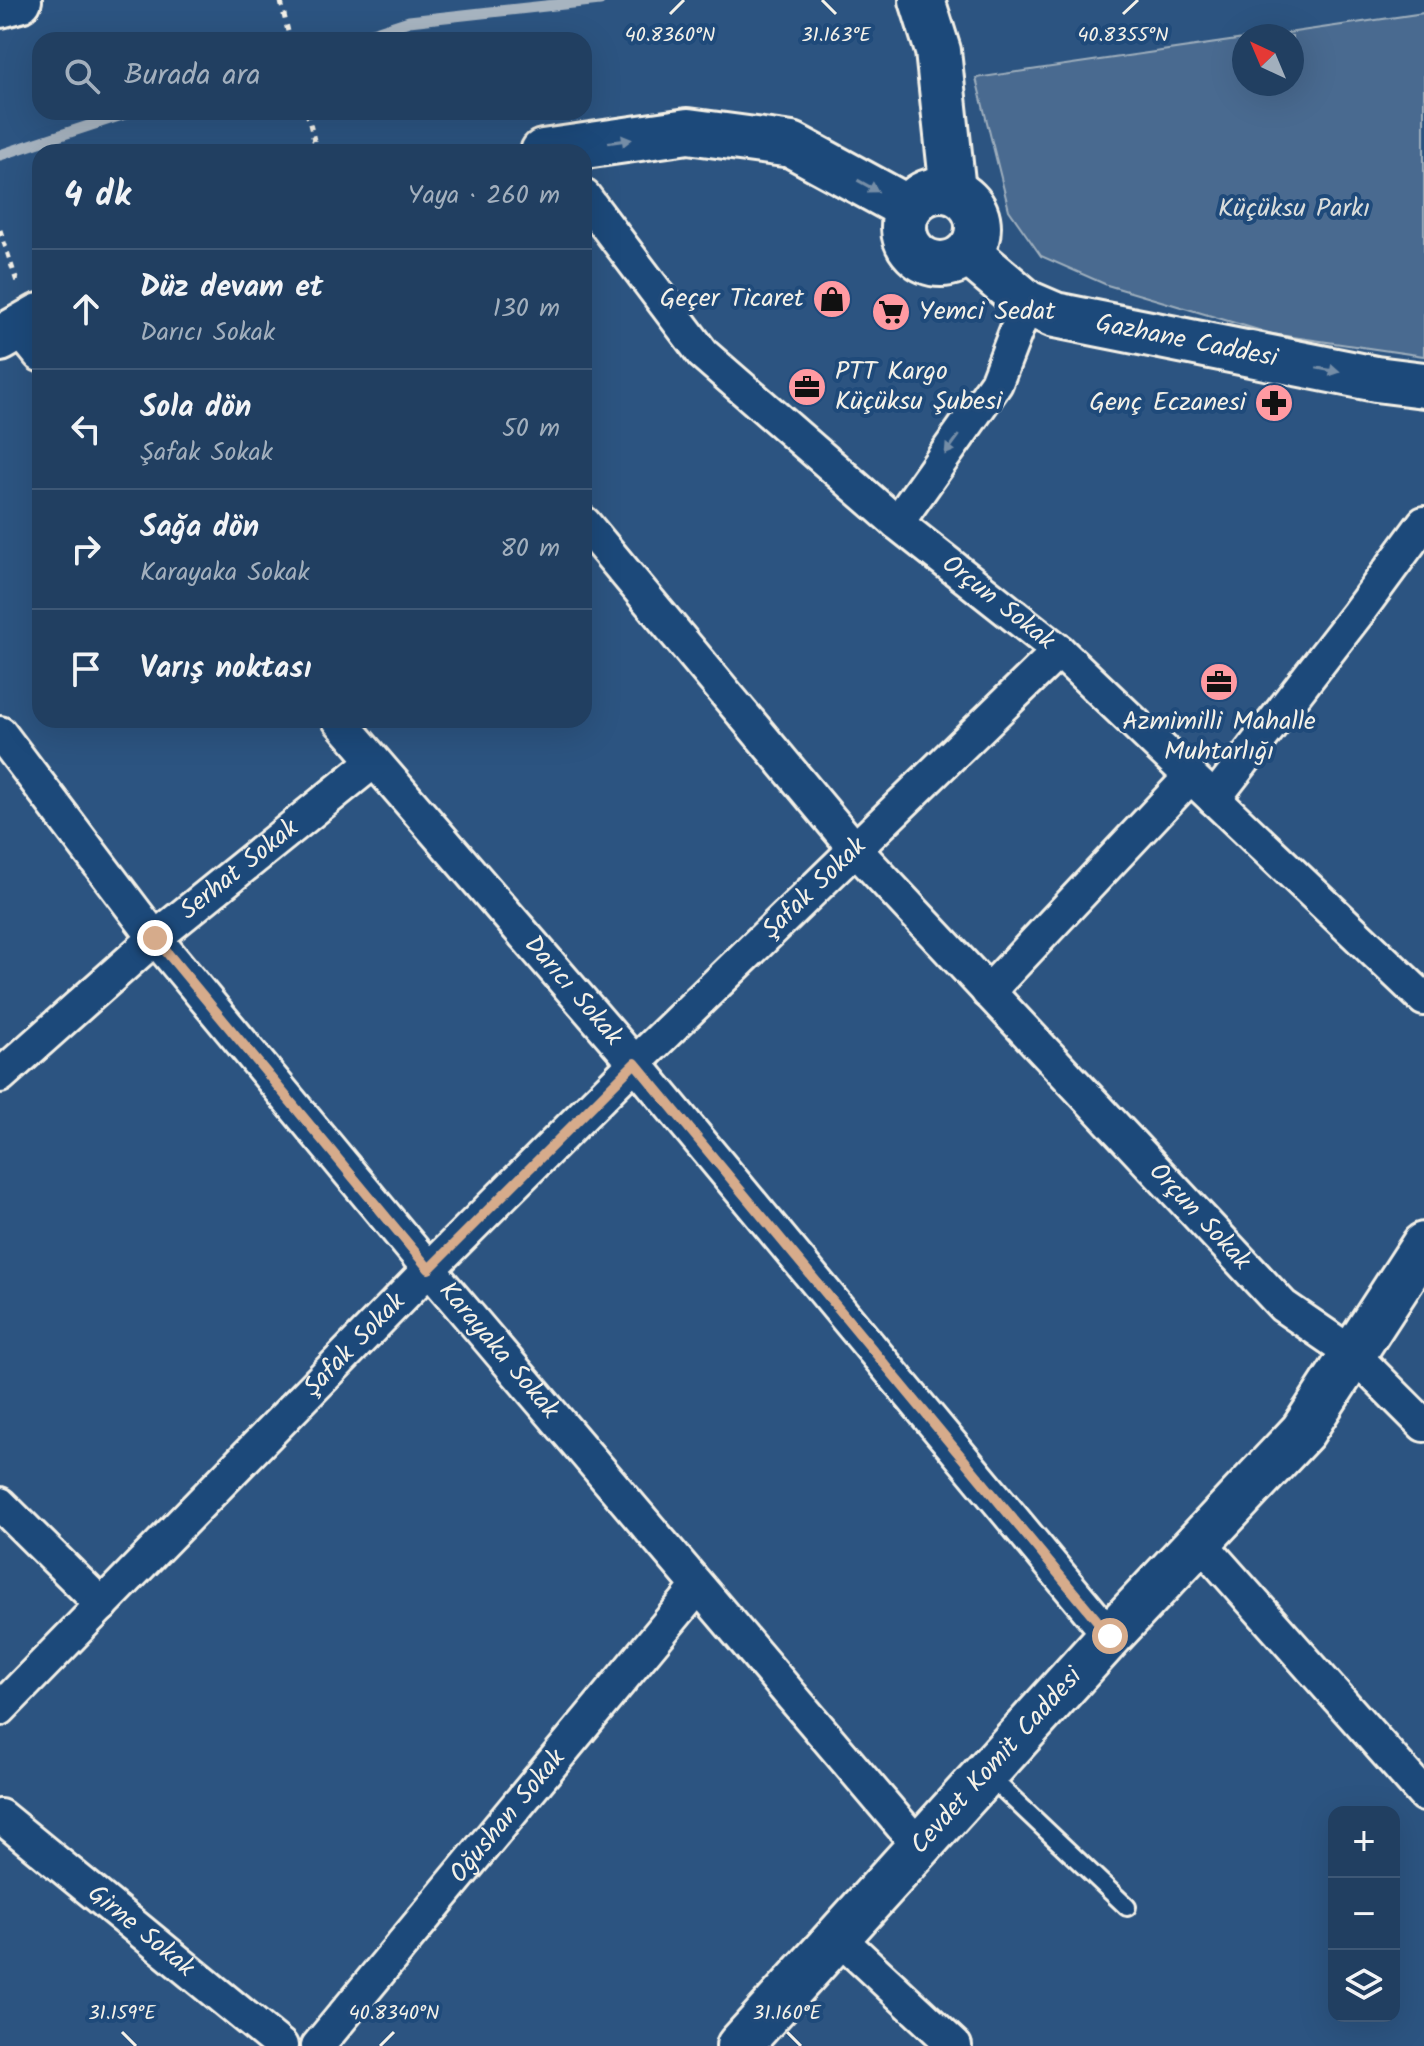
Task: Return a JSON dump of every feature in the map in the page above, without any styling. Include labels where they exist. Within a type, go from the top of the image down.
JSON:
[{"type":"street","points":[[0,5],[19,0]]},
{"type":"street","points":[[922,0],[938,51],[953,191]]},
{"type":"street","points":[[592,146],[688,131],[792,145],[908,208]]},
{"type":"street","points":[[940,189],[953,191],[973,206],[979,231],[968,253],[958,261],[935,264],[923,260],[907,243],[904,231],[908,208],[927,192],[940,189]]},
{"type":"street","name":"Orçun Sokak","points":[[592,207],[703,354],[897,523],[1059,651],[1424,999]]},
{"type":"street","name":"Gazhane Caddesi","points":[[968,253],[1027,303],[1055,315],[1376,379],[1424,385]]},
{"type":"street","points":[[897,523],[996,383],[1027,303]]},
{"type":"street","points":[[1214,799],[1424,523]]},
{"type":"street","name":"Orçun Sokak","points":[[592,533],[855,849],[1283,1306],[1353,1354]]},
{"type":"street","name":"Şafak Sokak","points":[[0,1709],[429,1269],[635,1063],[1059,651]]},
{"type":"street","name":"Darıcı Sokak","points":[[345,728],[635,1063],[1110,1636]]},
{"type":"street","name":"Karayaka Sokak","points":[[0,733],[155,938],[429,1269],[919,1846]]},
{"type":"street","name":"Serhat Sokak","points":[[0,1076],[155,938],[373,762]]},
{"type":"street","points":[[988,992],[1191,776]]},
{"type":"street","name":"Cevdet Komit Caddesi","points":[[739,2046],[1198,1540],[1303,1431],[1424,1245]]},
{"type":"street","points":[[1353,1354],[1424,1425]]},
{"type":"street","points":[[0,1504],[102,1605]]},
{"type":"street","points":[[1198,1540],[1424,1795]]},
{"type":"street","name":"Oğushan Sokak","points":[[318,2046],[698,1587]]},
{"type":"street","name":"Girne Sokak","points":[[0,1816],[281,2046]]},
{"type":"street","points":[[838,1937],[955,2046]]},
{"type":"lane","points":[[986,1773],[1127,1907]]},
{"type":"path","points":[[281,2],[288,32]]},
{"type":"path","points":[[309,120],[315,144]]},
{"type":"path","points":[[0,230],[24,326]]},
{"type":"green space","name":"Küçüksu Parkı","points":[[1424,13],[1424,356],[1272,334],[1107,285],[1041,256],[1009,210],[976,78],[1232,41],[1232,96],[1304,96],[1304,31]]},
{"type":"waterway","points":[[375,32],[409,21],[600,0]]},
{"type":"waterway","points":[[34,144],[107,120]]},
{"type":"waterway","points":[[0,155],[32,144]]},
{"type":"place","name":"Geçer Ticaret","points":[[832,299]]},
{"type":"place","name":"Yemci Sedat","points":[[891,312]]},
{"type":"place","name":"PTT Kargo Küçüksu Şubesi","points":[[807,387]]},
{"type":"place","name":"Genç Eczanesi","points":[[1274,403]]},
{"type":"place","name":"Azmimilli Mahalle Muhtarlığı","points":[[1219,682]]},
{"type":"route","points":[[155,938],[429,1269],[635,1063],[1110,1636]]}]
